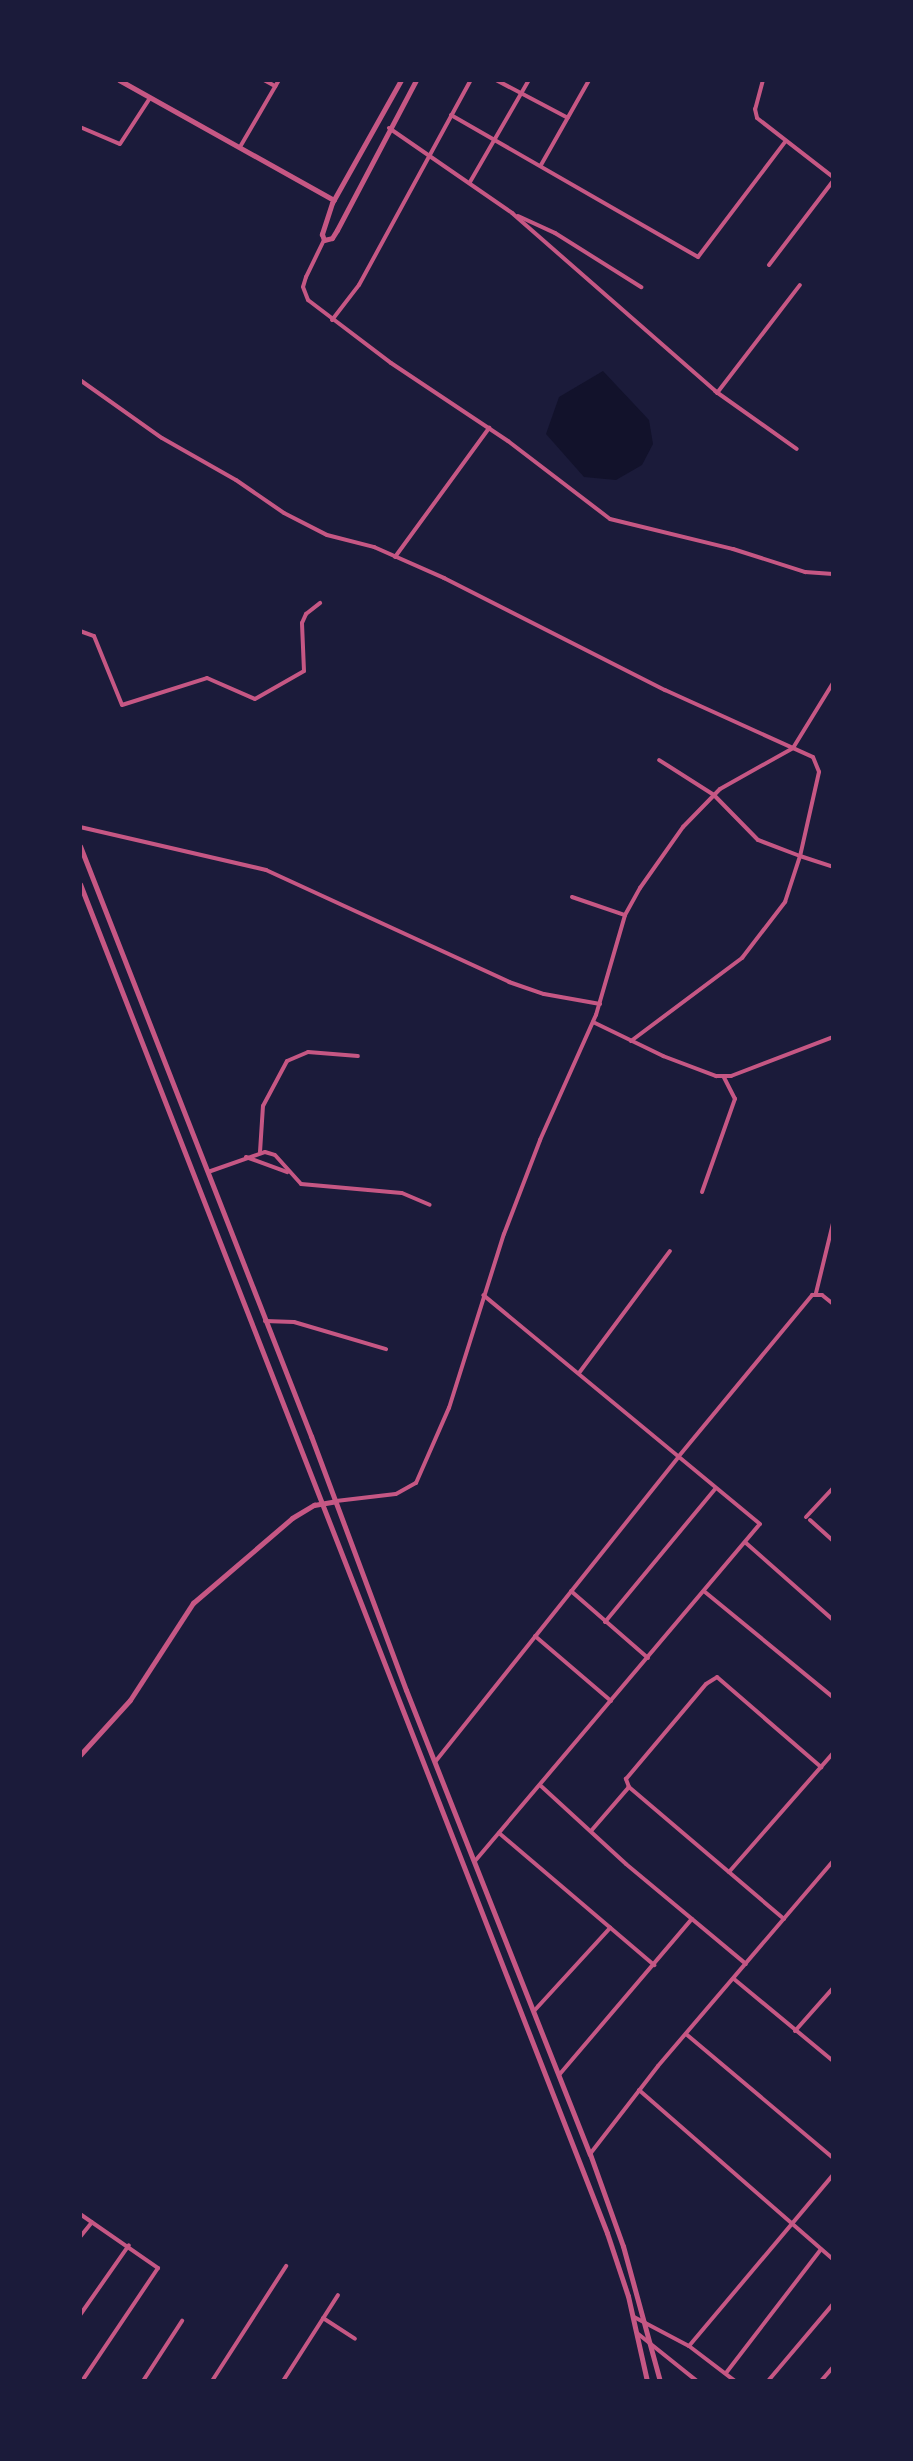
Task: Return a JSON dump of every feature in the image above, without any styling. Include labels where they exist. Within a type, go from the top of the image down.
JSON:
[{"type":"street","points":[[119,80],[334,200]]},
{"type":"street","points":[[264,80],[275,86]]},
{"type":"street","points":[[240,148],[279,80]]},
{"type":"street","points":[[401,80],[334,200],[322,234],[324,240],[303,287],[308,300],[332,320],[489,428],[610,519],[733,549],[805,572],[833,574]]},
{"type":"street","points":[[324,240],[332,238],[337,230],[416,80]]},
{"type":"street","points":[[332,320],[359,285],[471,80]]},
{"type":"street","points":[[496,80],[568,118]]},
{"type":"street","points":[[470,182],[529,80]]},
{"type":"street","points":[[541,165],[589,80]]},
{"type":"street","points":[[763,80],[755,113],[785,142],[833,179],[769,265]]},
{"type":"street","points":[[80,127],[120,144],[150,98]]},
{"type":"street","points":[[386,107],[397,114]]},
{"type":"street","points":[[451,115],[497,139],[683,252],[698,257],[785,142]]},
{"type":"street","points":[[389,128],[512,213],[717,393],[797,449]]},
{"type":"street","points":[[512,213],[555,233],[641,287]]},
{"type":"street","points":[[717,393],[800,285]]},
{"type":"street","points":[[80,380],[155,433],[236,480],[284,513],[327,535],[358,542],[395,557],[665,690],[813,757],[819,768],[800,856],[785,902],[742,958],[631,1041]]},
{"type":"street","points":[[395,557],[489,428]]},
{"type":"street","points":[[80,631],[94,636],[122,705],[207,678],[255,699],[304,671],[302,623],[308,612],[320,603]]},
{"type":"street","points":[[80,1755],[130,1700],[193,1603],[292,1518],[322,1503],[396,1494],[416,1483],[449,1408],[483,1295],[540,1140],[600,1004],[625,915],[671,841],[714,795],[793,748],[833,683]]},
{"type":"street","points":[[659,760],[714,795],[758,840],[833,867]]},
{"type":"street","points":[[80,827],[258,868],[509,982],[544,994],[600,1004]]},
{"type":"street","points":[[80,846],[590,2154],[645,2323],[660,2381]]},
{"type":"street","points":[[80,884],[598,2211],[634,2317],[647,2381]]},
{"type":"street","points":[[572,897],[625,915]]},
{"type":"street","points":[[593,1022],[678,1063],[724,1077],[833,1037]]},
{"type":"street","points":[[260,1152],[263,1106],[287,1061],[314,1052],[358,1056]]},
{"type":"street","points":[[702,1192],[735,1099],[724,1077]]},
{"type":"street","points":[[206,1172],[260,1152],[275,1155],[297,1181],[310,1186],[402,1193],[430,1205]]},
{"type":"street","points":[[244,1157],[266,1162],[292,1175]]},
{"type":"street","points":[[435,1762],[679,1456],[816,1293],[833,1223]]},
{"type":"street","points":[[579,1373],[670,1251]]},
{"type":"street","points":[[816,1293],[833,1304]]},
{"type":"street","points":[[475,1861],[746,1543],[759,1522],[715,1489],[483,1295]]},
{"type":"street","points":[[265,1321],[294,1322],[386,1349]]},
{"type":"street","points":[[833,1488],[808,1519],[833,1541]]},
{"type":"street","points":[[605,1622],[715,1489]]},
{"type":"street","points":[[746,1543],[833,1620]]},
{"type":"street","points":[[571,1591],[648,1658]]},
{"type":"street","points":[[704,1591],[833,1697]]},
{"type":"street","points":[[535,1636],[611,1701]]},
{"type":"street","points":[[784,1919],[629,1787],[628,1776],[706,1684],[717,1677],[821,1767]]},
{"type":"street","points":[[729,1873],[833,1753]]},
{"type":"street","points":[[541,1786],[746,1964]]},
{"type":"street","points":[[590,1831],[629,1787]]},
{"type":"street","points":[[499,1833],[654,1965]]},
{"type":"street","points":[[590,2154],[639,2090],[833,1861]]},
{"type":"street","points":[[559,2075],[692,1919]]},
{"type":"street","points":[[534,2011],[610,1928]]},
{"type":"street","points":[[734,1979],[833,2061]]},
{"type":"street","points":[[795,2031],[833,1988]]},
{"type":"street","points":[[686,2034],[833,2158]]},
{"type":"street","points":[[639,2090],[833,2259]]},
{"type":"street","points":[[689,2346],[833,2175]]},
{"type":"street","points":[[80,2214],[129,2245],[158,2269],[82,2381]]},
{"type":"street","points":[[80,2237],[92,2222]]},
{"type":"street","points":[[80,2315],[129,2245]]},
{"type":"street","points":[[726,2373],[821,2249]]},
{"type":"street","points":[[212,2381],[286,2266]]},
{"type":"street","points":[[283,2381],[338,2295]]},
{"type":"street","points":[[768,2381],[833,2304]]},
{"type":"street","points":[[634,2317],[689,2346],[735,2381]]},
{"type":"street","points":[[323,2318],[355,2339]]},
{"type":"street","points":[[143,2381],[182,2321]]},
{"type":"street","points":[[637,2333],[697,2381]]},
{"type":"street","points":[[821,2381],[833,2367]]},
{"type":"shaded area","points":[[603,371],[649,420],[653,444],[642,465],[616,480],[584,477],[546,434],[559,397]]}]
